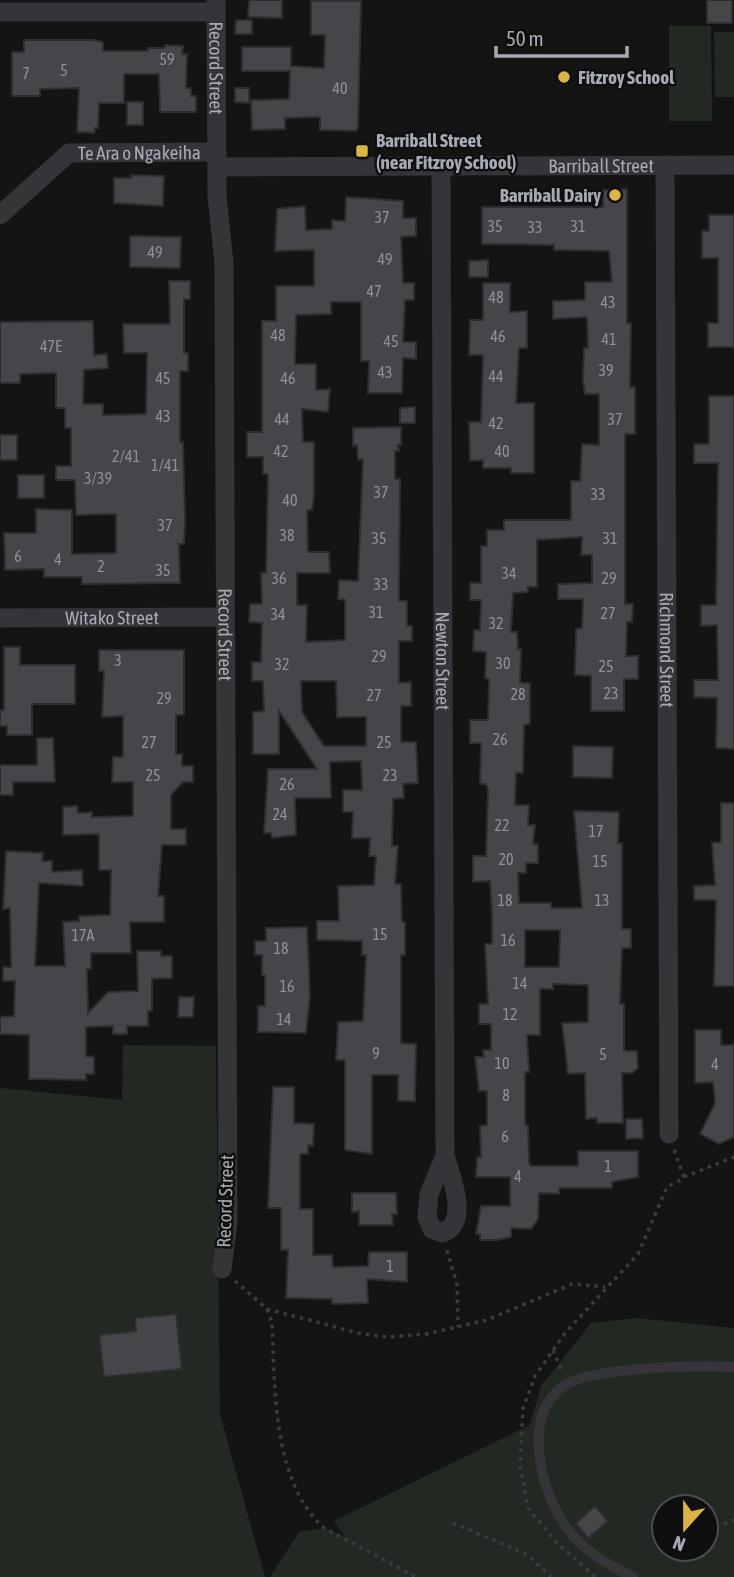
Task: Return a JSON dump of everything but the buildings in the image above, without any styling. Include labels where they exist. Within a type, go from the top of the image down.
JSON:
[{"type":"street","points":[[0,12],[216,6]]},
{"type":"street","name":"Record Street","points":[[216,6],[217,159],[224,263],[228,1221],[222,1269]]},
{"type":"street","name":"Te Ara o Ngakeiha","points":[[0,215],[69,153],[217,159]]},
{"type":"street","name":"Barriball Street","points":[[217,159],[441,166],[734,165]]},
{"type":"street","name":"Richmond Street","points":[[665,165],[669,1134]]},
{"type":"street","name":"Newton Street","points":[[441,166],[445,1156],[456,1210],[451,1228],[443,1233],[432,1229],[427,1208],[445,1156]]},
{"type":"street","name":"Witako Street","points":[[0,618],[225,617]]},
{"type":"lane","points":[[633,1577],[611,1567],[574,1537],[552,1502],[542,1476],[539,1432],[546,1408],[556,1391],[567,1383],[602,1373],[734,1367]]},
{"type":"path","points":[[669,1134],[684,1178]]},
{"type":"path","points":[[521,1430],[523,1408],[535,1376],[604,1287],[638,1254],[667,1187],[734,1157]]},
{"type":"path","points":[[443,1233],[457,1285],[458,1327]]},
{"type":"path","points":[[222,1269],[267,1309],[362,1334],[388,1337],[426,1334],[487,1320],[572,1284],[604,1287]]},
{"type":"path","points":[[267,1309],[272,1323],[280,1442],[293,1486],[313,1517],[324,1528],[416,1577]]},
{"type":"path","points":[[553,1350],[567,1383]]},
{"type":"path","points":[[724,1524],[734,1520]]},
{"type":"path","points":[[453,1523],[526,1554],[551,1577]]},
{"type":"shaded area","points":[[669,26],[711,26],[712,121],[669,121]]},
{"type":"shaded area","points":[[714,32],[734,32],[734,97],[715,97]]},
{"type":"shaded area","points":[[123,1045],[216,1046],[220,1414],[265,1577],[0,1577],[0,1088],[122,1100]]},
{"type":"shaded area","points":[[636,1318],[734,1328],[734,1577],[270,1577],[299,1532],[324,1528],[345,1537],[334,1521],[530,1425],[541,1386],[591,1323]]},
{"type":"place","name":"Fitzroy School","points":[[564,77]]},
{"type":"place","name":"Barriball Street (near Fitzroy School)","points":[[362,151]]},
{"type":"place","name":"Barriball Dairy","points":[[615,195]]}]
